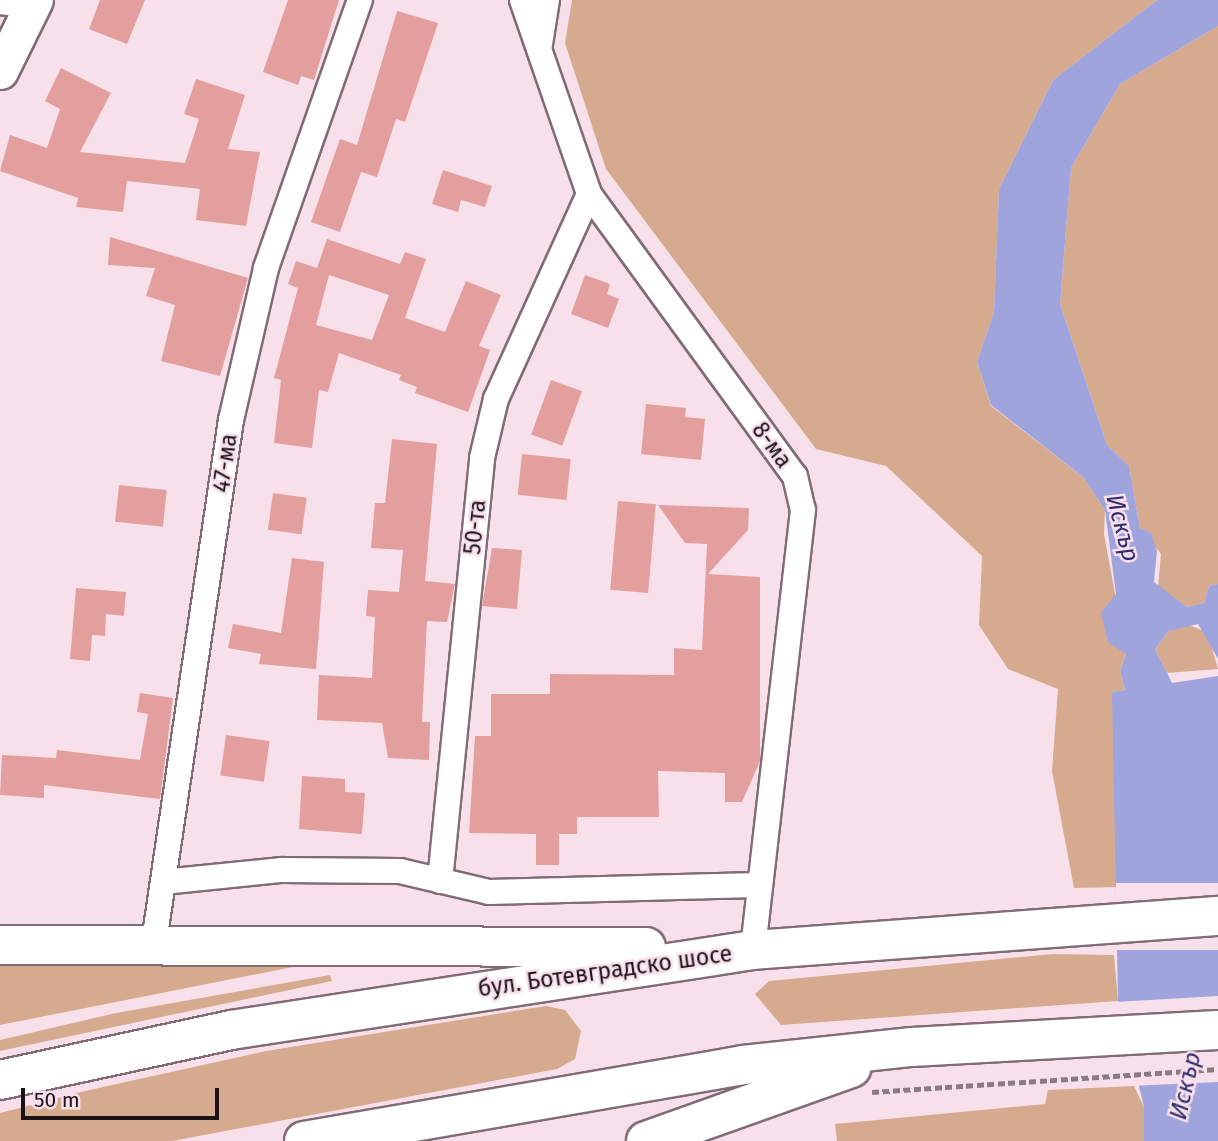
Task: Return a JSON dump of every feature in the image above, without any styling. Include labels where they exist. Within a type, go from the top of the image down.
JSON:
[{"type":"main road","name":"бул. Ботевградско шосе","points":[[0,1080],[231,1030],[753,950],[1075,922],[1218,916]]},
{"type":"main road","points":[[0,945],[154,942],[753,950]]},
{"type":"main road","points":[[304,1141],[717,1069],[912,1047],[1218,1030]]},
{"type":"main road","points":[[646,1141],[912,1047]]},
{"type":"street","name":"47-ма","points":[[154,942],[234,407],[266,268],[360,0]]},
{"type":"street","name":"8-ма","points":[[522,0],[589,194],[795,476],[803,510],[758,885],[753,950]]},
{"type":"street","points":[[540,48],[547,0]]},
{"type":"street","points":[[0,71],[23,3]]},
{"type":"street","name":"50-та","points":[[440,881],[482,458],[496,399],[589,194]]},
{"type":"street","points":[[163,882],[282,870],[400,871],[489,892],[758,885]]},
{"type":"path","points":[[1047,1078],[1218,1069]]},
{"type":"shaded area","points":[[572,0],[1157,0],[1053,80],[999,189],[994,312],[977,362],[991,406],[1083,477],[1105,510],[1104,534],[1126,653],[1120,671],[1125,690],[1113,692],[1120,887],[1074,888],[1052,771],[1058,689],[1008,669],[979,625],[982,556],[886,466],[816,449],[606,169],[565,43]]},
{"type":"shaded area","points":[[1218,26],[1218,584],[1209,586],[1204,603],[1187,607],[1158,587],[1161,554],[1140,528],[1129,466],[1107,445],[1060,304],[1071,168],[1120,84]]},
{"type":"shaded area","points":[[1186,624],[1207,632],[1218,669],[1167,673],[1155,649],[1169,631]]},
{"type":"shaded area","points":[[1053,954],[1114,955],[1118,1001],[781,1025],[755,994],[769,981]]},
{"type":"shaded area","points":[[273,961],[313,963],[0,1025],[0,966]]},
{"type":"shaded area","points":[[330,975],[332,981],[0,1051],[0,1040],[116,1013]]},
{"type":"shaded area","points":[[546,1006],[565,1010],[581,1031],[575,1059],[557,1069],[172,1141],[0,1141],[0,1113],[85,1091],[266,1051]]},
{"type":"shaded area","points":[[1134,1086],[1144,1107],[1144,1141],[837,1141],[835,1124],[1045,1104],[1048,1090]]},
{"type":"water","name":"Искър","points":[[1157,0],[1218,0],[1218,26],[1120,84],[1071,168],[1060,304],[1107,445],[1129,466],[1140,528],[1151,533],[1157,551],[1154,582],[1187,607],[1204,603],[1209,586],[1218,584],[1218,659],[1198,624],[1169,631],[1155,649],[1172,683],[1218,676],[1218,1141],[1144,1141],[1144,1107],[1118,1001],[1112,692],[1125,690],[1120,671],[1126,654],[1108,642],[1101,613],[1116,594],[1105,510],[1083,477],[991,405],[977,362],[994,312],[999,189],[1053,80]]},
{"type":"pier","points":[[1116,883],[1218,883],[1218,950],[1116,950]]},
{"type":"pier","points":[[1218,996],[1218,1082],[1130,1086],[1115,1002]]},
{"type":"building","points":[[100,0],[145,0],[127,44],[89,29]]},
{"type":"building","points":[[288,0],[339,0],[314,80],[301,76],[298,85],[263,72]]},
{"type":"building","points":[[397,11],[438,23],[405,122],[396,119],[377,177],[361,172],[340,232],[311,222],[340,139],[357,145]]},
{"type":"building","points":[[61,68],[111,93],[80,152],[185,163],[199,119],[184,114],[196,79],[245,95],[228,149],[260,152],[246,226],[196,220],[200,189],[127,181],[123,212],[76,207],[78,198],[0,171],[10,135],[47,148],[60,109],[45,101]]},
{"type":"building","points":[[443,170],[492,186],[485,207],[461,200],[458,212],[432,204]]},
{"type":"building","points":[[110,237],[248,278],[220,376],[161,361],[175,305],[146,296],[155,268],[108,265]]},
{"type":"building","points":[[327,239],[400,264],[405,252],[426,259],[405,318],[445,332],[466,281],[501,295],[479,346],[490,350],[468,412],[415,393],[417,387],[399,380],[401,375],[339,353],[328,392],[319,390],[312,448],[274,443],[281,380],[274,378],[298,288],[288,284],[296,261],[317,268]],"holes":[[[329,275],[389,295],[372,340],[316,325]]]},
{"type":"building","points":[[585,275],[610,284],[607,294],[619,299],[608,328],[571,314]]},
{"type":"building","points":[[551,380],[582,391],[562,446],[531,435]]},
{"type":"building","points":[[646,404],[686,408],[685,417],[705,419],[701,460],[641,454]]},
{"type":"building","points":[[392,439],[437,444],[425,581],[455,584],[447,622],[427,621],[422,722],[430,722],[429,760],[388,758],[382,723],[317,720],[319,675],[372,678],[375,617],[366,616],[368,590],[399,592],[403,550],[371,548],[375,503],[385,503]]},
{"type":"building","points":[[522,454],[571,459],[566,500],[518,495]]},
{"type":"building","points":[[119,485],[167,490],[163,527],[115,522]]},
{"type":"building","points":[[273,493],[307,498],[302,534],[268,530]]},
{"type":"building","points":[[618,501],[656,504],[648,593],[610,590]]},
{"type":"building","points":[[658,505],[749,508],[748,530],[708,574],[760,577],[760,761],[742,802],[725,802],[725,773],[658,771],[659,817],[577,817],[577,834],[559,834],[559,865],[536,865],[536,834],[469,833],[475,736],[491,736],[491,694],[550,694],[550,674],[674,675],[674,648],[702,650],[707,544],[685,543]]},
{"type":"building","points":[[492,548],[522,550],[517,609],[482,606]]},
{"type":"building","points":[[292,558],[324,562],[316,669],[259,664],[261,654],[228,648],[233,624],[281,633]]},
{"type":"building","points":[[76,588],[126,592],[124,616],[106,614],[105,636],[92,635],[90,661],[70,659]]},
{"type":"building","points":[[140,693],[173,698],[160,799],[44,785],[44,798],[0,795],[2,755],[56,758],[57,750],[140,760],[148,714],[137,712]]},
{"type":"building","points":[[226,735],[270,741],[264,782],[220,776]]},
{"type":"building","points":[[302,776],[345,779],[345,792],[365,793],[362,834],[299,829]]}]
